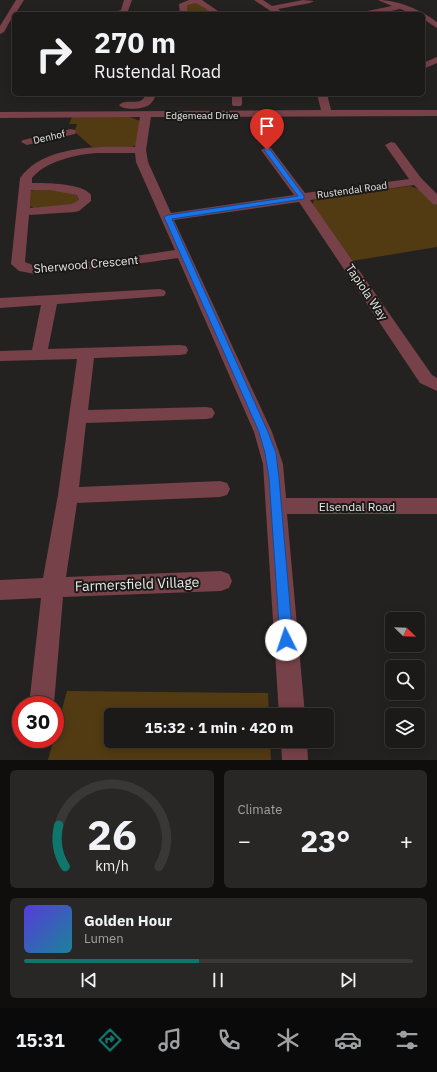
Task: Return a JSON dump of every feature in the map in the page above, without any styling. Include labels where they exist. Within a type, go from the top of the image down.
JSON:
[{"type":"street","points":[[13,12],[20,0]]},
{"type":"street","points":[[122,12],[124,11],[128,0]]},
{"type":"street","points":[[183,12],[183,4],[197,0],[214,11],[210,12]]},
{"type":"street","points":[[258,0],[277,12]]},
{"type":"street","points":[[382,0],[414,12]]},
{"type":"street","points":[[271,8],[310,1]]},
{"type":"street","points":[[375,12],[401,7]]},
{"type":"street","points":[[2,35],[12,13]]},
{"type":"street","points":[[425,18],[434,28]]},
{"type":"street","points":[[425,66],[437,60]]},
{"type":"street","points":[[425,66],[437,68]]},
{"type":"street","points":[[150,96],[149,102],[143,110],[140,150],[142,162],[168,217],[267,441],[273,464],[291,708]]},
{"type":"street","points":[[237,96],[237,104]]},
{"type":"street","points":[[322,96],[327,114]]},
{"type":"street","name":"Edgemead Drive","points":[[0,105],[327,114],[434,113]]},
{"type":"street","name":"Edgemead Drive","points":[[0,115],[143,110]]},
{"type":"street","name":"Denhof","points":[[27,142],[72,128],[90,150]]},
{"type":"street","points":[[391,145],[417,181],[437,201]]},
{"type":"street","name":"Sherwood Crescent","points":[[140,150],[90,150],[50,160],[28,174],[26,178],[18,264],[27,270],[115,263],[183,253]]},
{"type":"street","name":"Tapiola Way","points":[[267,150],[302,198],[426,379],[435,385]]},
{"type":"street","name":"Rustendal Road","points":[[168,217],[417,181]]},
{"type":"street","points":[[23,212],[75,208],[83,204],[85,201],[85,195],[81,192],[50,186],[25,188]]},
{"type":"street","points":[[0,303],[159,293]]},
{"type":"street","points":[[39,355],[50,300]]},
{"type":"street","points":[[0,356],[180,350]]},
{"type":"street","points":[[42,696],[53,587],[68,495],[86,353]]},
{"type":"street","points":[[78,417],[206,413]]},
{"type":"street","points":[[68,495],[220,489]]},
{"type":"street","name":"Elsendal Road","points":[[277,506],[437,506]]},
{"type":"street","name":"Farmersfield Village","points":[[0,590],[221,581]]},
{"type":"street","points":[[295,748],[296,760]]},
{"type":"shaded area","points":[[195,2],[210,10],[207,12],[187,12],[185,4]]},
{"type":"shaded area","points":[[72,117],[130,117],[140,121],[136,145],[132,147],[92,147],[76,133],[75,130],[77,124],[69,124]]},
{"type":"shaded area","points":[[410,186],[421,190],[437,206],[437,247],[352,261],[312,204],[315,199]]},
{"type":"shaded area","points":[[40,188],[77,194],[79,201],[77,204],[34,208],[30,206],[31,191]]},
{"type":"shaded area","points":[[67,691],[268,693],[269,708],[104,708],[104,748],[270,748],[271,760],[48,760],[51,748],[64,748],[64,702]]},
{"type":"route","points":[[267,150],[302,198],[168,217],[267,441],[273,464],[286,640]]}]
